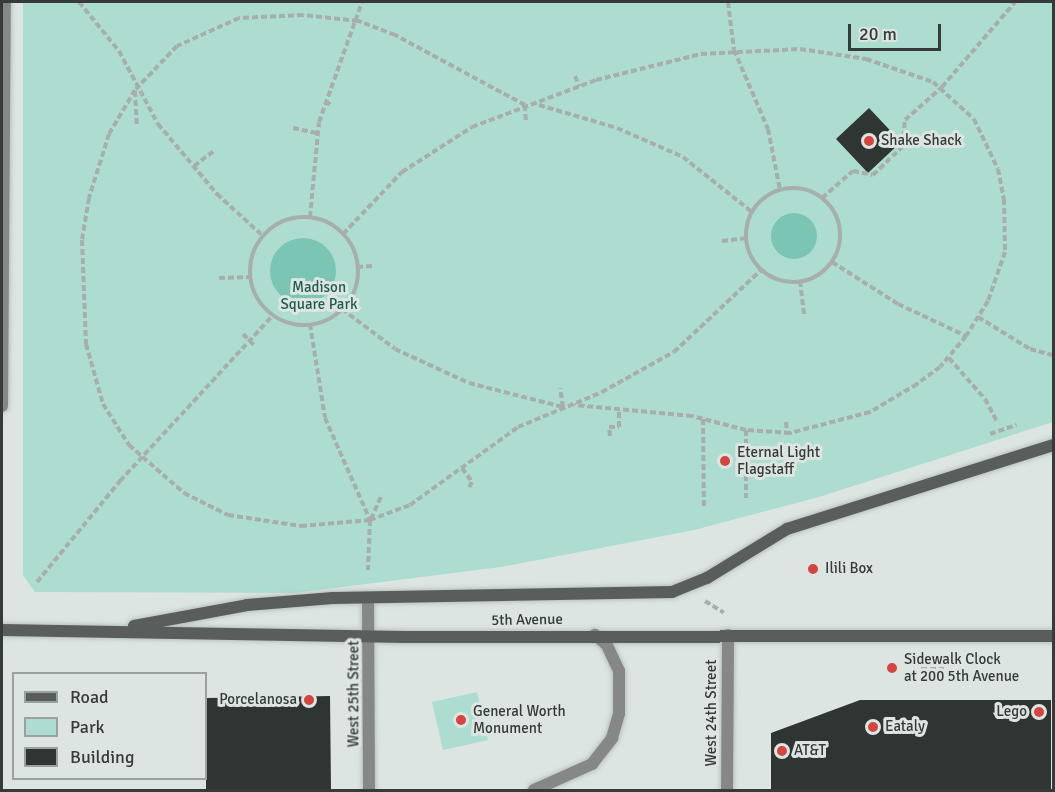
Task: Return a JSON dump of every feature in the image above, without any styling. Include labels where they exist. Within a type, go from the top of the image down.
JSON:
[{"type":"main road","points":[[106,631],[247,605],[368,598],[646,595],[683,589],[787,529],[1053,445]]},
{"type":"main road","name":"5th Avenue","points":[[2,630],[369,636],[760,634],[1053,636]]},
{"type":"street","points":[[2,406],[5,2]]},
{"type":"street","name":"West 25th Street","points":[[368,598],[369,790]]},
{"type":"street","points":[[534,790],[592,764],[612,738],[619,714],[619,671],[611,651],[595,634]]},
{"type":"street","name":"West 24th Street","points":[[727,790],[728,635]]},
{"type":"path","points":[[79,2],[119,51],[135,90],[194,166],[263,236]]},
{"type":"path","points":[[310,217],[316,133],[325,102],[358,21],[362,2]]},
{"type":"path","points":[[728,2],[734,50],[768,129],[780,189]]},
{"type":"path","points":[[822,198],[848,174],[873,175],[890,162],[903,146],[905,120],[942,87],[1015,2]]},
{"type":"path","points":[[525,105],[395,35],[358,21],[269,15],[214,26],[177,46],[135,90],[109,134],[97,166],[82,240],[80,278],[93,375],[114,425],[141,458],[184,494],[228,514],[301,526],[370,520],[410,505],[518,427],[562,407],[574,405],[703,418],[746,430],[787,433],[870,412],[949,358],[978,317],[999,276],[1005,252],[1004,198],[998,169],[979,128],[942,87],[894,66],[835,53],[734,50],[660,62],[579,86],[538,105]]},
{"type":"path","points":[[575,76],[579,86]]},
{"type":"path","points":[[135,90],[137,127]]},
{"type":"path","points":[[325,102],[333,105]]},
{"type":"path","points":[[525,105],[526,123]]},
{"type":"path","points":[[343,234],[381,191],[424,155],[472,127],[525,105],[538,105],[617,128],[683,157],[752,212]]},
{"type":"path","points":[[293,128],[316,133]]},
{"type":"path","points":[[194,166],[214,151]]},
{"type":"path","points":[[795,188],[822,198],[837,219],[840,232],[832,262],[800,281],[779,279],[762,269],[747,238],[752,212],[780,189],[795,188]]},
{"type":"path","points":[[310,217],[343,234],[357,267],[352,296],[342,309],[310,324],[273,315],[254,292],[251,277],[251,262],[263,236],[284,221],[310,217]]},
{"type":"path","points":[[722,241],[747,238]]},
{"type":"path","points":[[832,262],[898,304],[966,336]]},
{"type":"path","points":[[357,267],[373,266]]},
{"type":"path","points":[[574,405],[681,346],[762,269]]},
{"type":"path","points":[[219,278],[251,277]]},
{"type":"path","points":[[800,281],[804,315]]},
{"type":"path","points":[[342,309],[395,349],[446,375],[562,407]]},
{"type":"path","points":[[37,582],[141,458],[273,315]]},
{"type":"path","points":[[978,317],[1030,349],[1053,355]]},
{"type":"path","points":[[310,324],[312,349],[325,418],[370,520]]},
{"type":"path","points":[[243,334],[254,345]]},
{"type":"path","points":[[304,350],[312,349]]},
{"type":"path","points":[[949,358],[980,392],[996,420]]},
{"type":"path","points":[[560,388],[562,407]]},
{"type":"path","points":[[610,436],[609,427],[619,427],[619,410]]},
{"type":"path","points":[[703,418],[704,509]]},
{"type":"path","points":[[786,422],[787,433]]},
{"type":"path","points":[[990,435],[1016,425]]},
{"type":"path","points":[[746,430],[746,498]]},
{"type":"path","points":[[462,468],[472,482],[468,489]]},
{"type":"path","points":[[368,570],[370,520],[382,494]]},
{"type":"path","points":[[683,589],[760,634]]},
{"type":"path","points":[[921,669],[944,669]]},
{"type":"green space","name":"Madison Square Park","points":[[23,2],[1053,2],[1053,422],[819,497],[694,530],[501,567],[295,593],[35,592],[23,575]]},
{"type":"green space","points":[[477,692],[488,740],[443,750],[432,702]]},
{"type":"shaded area","points":[[794,213],[810,220],[817,236],[810,252],[794,259],[778,252],[771,236],[778,220]]},
{"type":"shaded area","points":[[303,238],[316,241],[326,248],[333,258],[336,271],[333,284],[326,294],[316,301],[303,304],[290,301],[280,294],[273,284],[270,271],[273,258],[280,248],[290,241]]},
{"type":"building","name":"Shake Shack","points":[[869,108],[901,142],[868,173],[836,139]]},
{"type":"building","points":[[330,696],[331,790],[206,790],[207,698]]},
{"type":"building","points":[[860,700],[1051,700],[1051,790],[771,790],[771,733]]},
{"type":"place","name":"Shake Shack","points":[[869,141]]},
{"type":"place","name":"Eternal Light Flagstaff","points":[[725,461]]},
{"type":"place","name":"Ilili Box","points":[[813,569]]},
{"type":"place","name":"Sidewalk Clock at 200 5th Avenue","points":[[892,668]]},
{"type":"place","name":"Porcelanosa","points":[[309,700]]},
{"type":"place","name":"Lego","points":[[1039,712]]},
{"type":"place","name":"General Worth Monument","points":[[461,720]]},
{"type":"place","name":"Eataly","points":[[873,727]]},
{"type":"place","name":"AT&T","points":[[782,751]]}]
